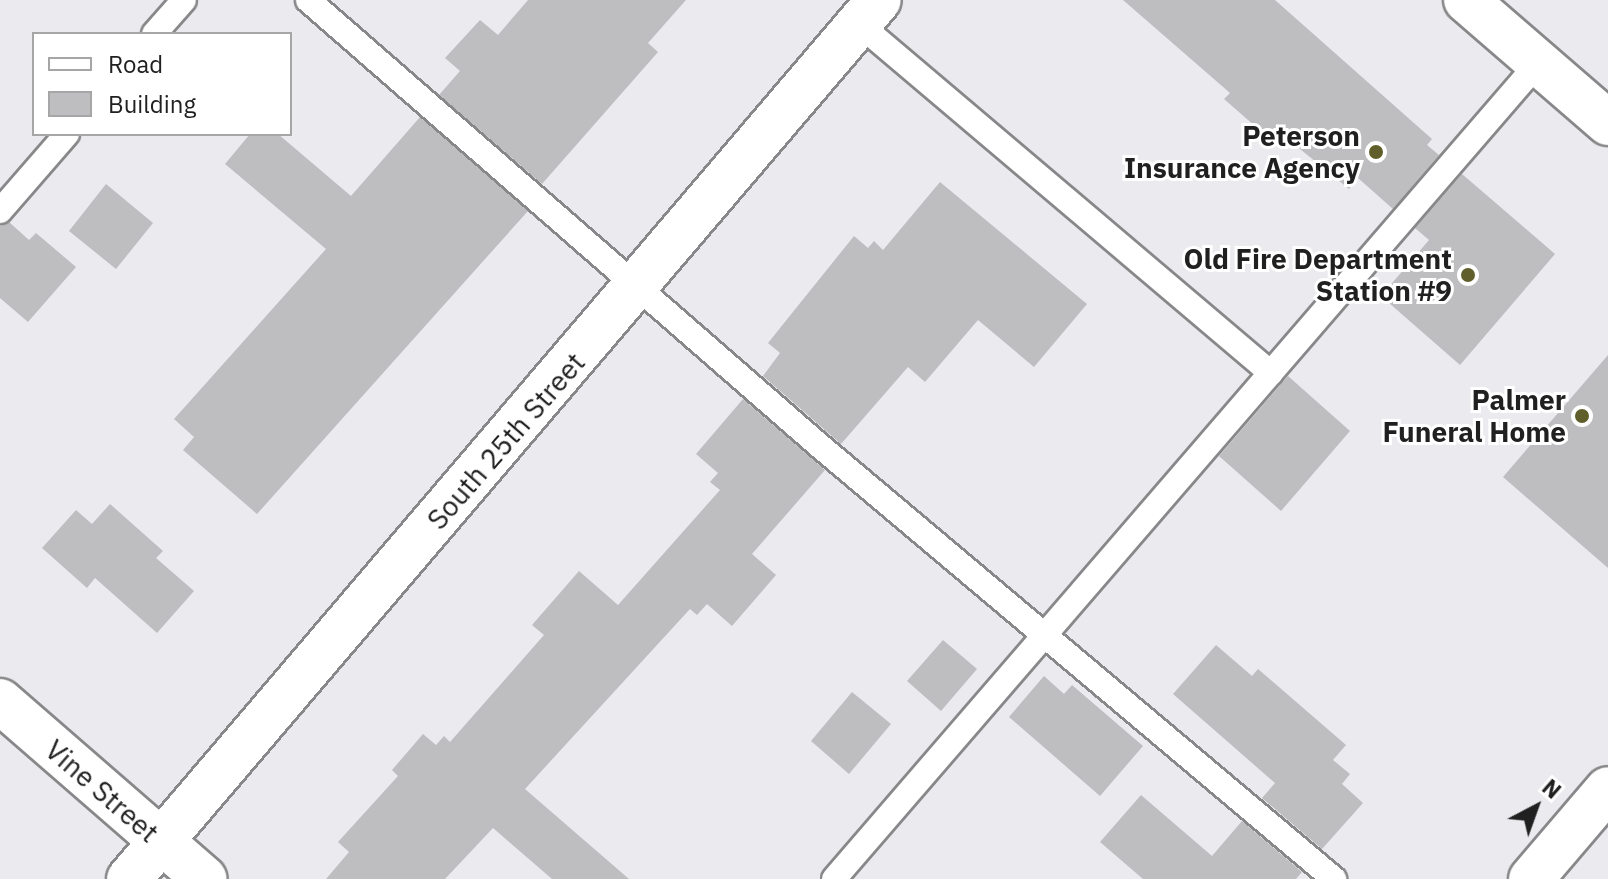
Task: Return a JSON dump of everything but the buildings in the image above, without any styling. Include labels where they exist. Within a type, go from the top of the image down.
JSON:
[{"type":"street","points":[[1466,0],[1608,123]]},
{"type":"street","name":"South 25th Street","points":[[129,879],[640,285],[869,12]]},
{"type":"street","name":"Vine Street","points":[[0,701],[205,879]]},
{"type":"street","points":[[1531,879],[1608,789]]},
{"type":"lane","points":[[156,32],[184,0]]},
{"type":"lane","points":[[308,0],[1044,636],[1334,879]]},
{"type":"lane","points":[[869,12],[1271,373]]},
{"type":"lane","points":[[834,879],[1539,62]]},
{"type":"lane","points":[[0,211],[65,136]]},
{"type":"place","name":"Peterson Insurance Agency","points":[[1376,152]]},
{"type":"place","name":"Old Fire Department Station #9","points":[[1468,275]]},
{"type":"place","name":"Palmer Funeral Home","points":[[1582,416]]}]
